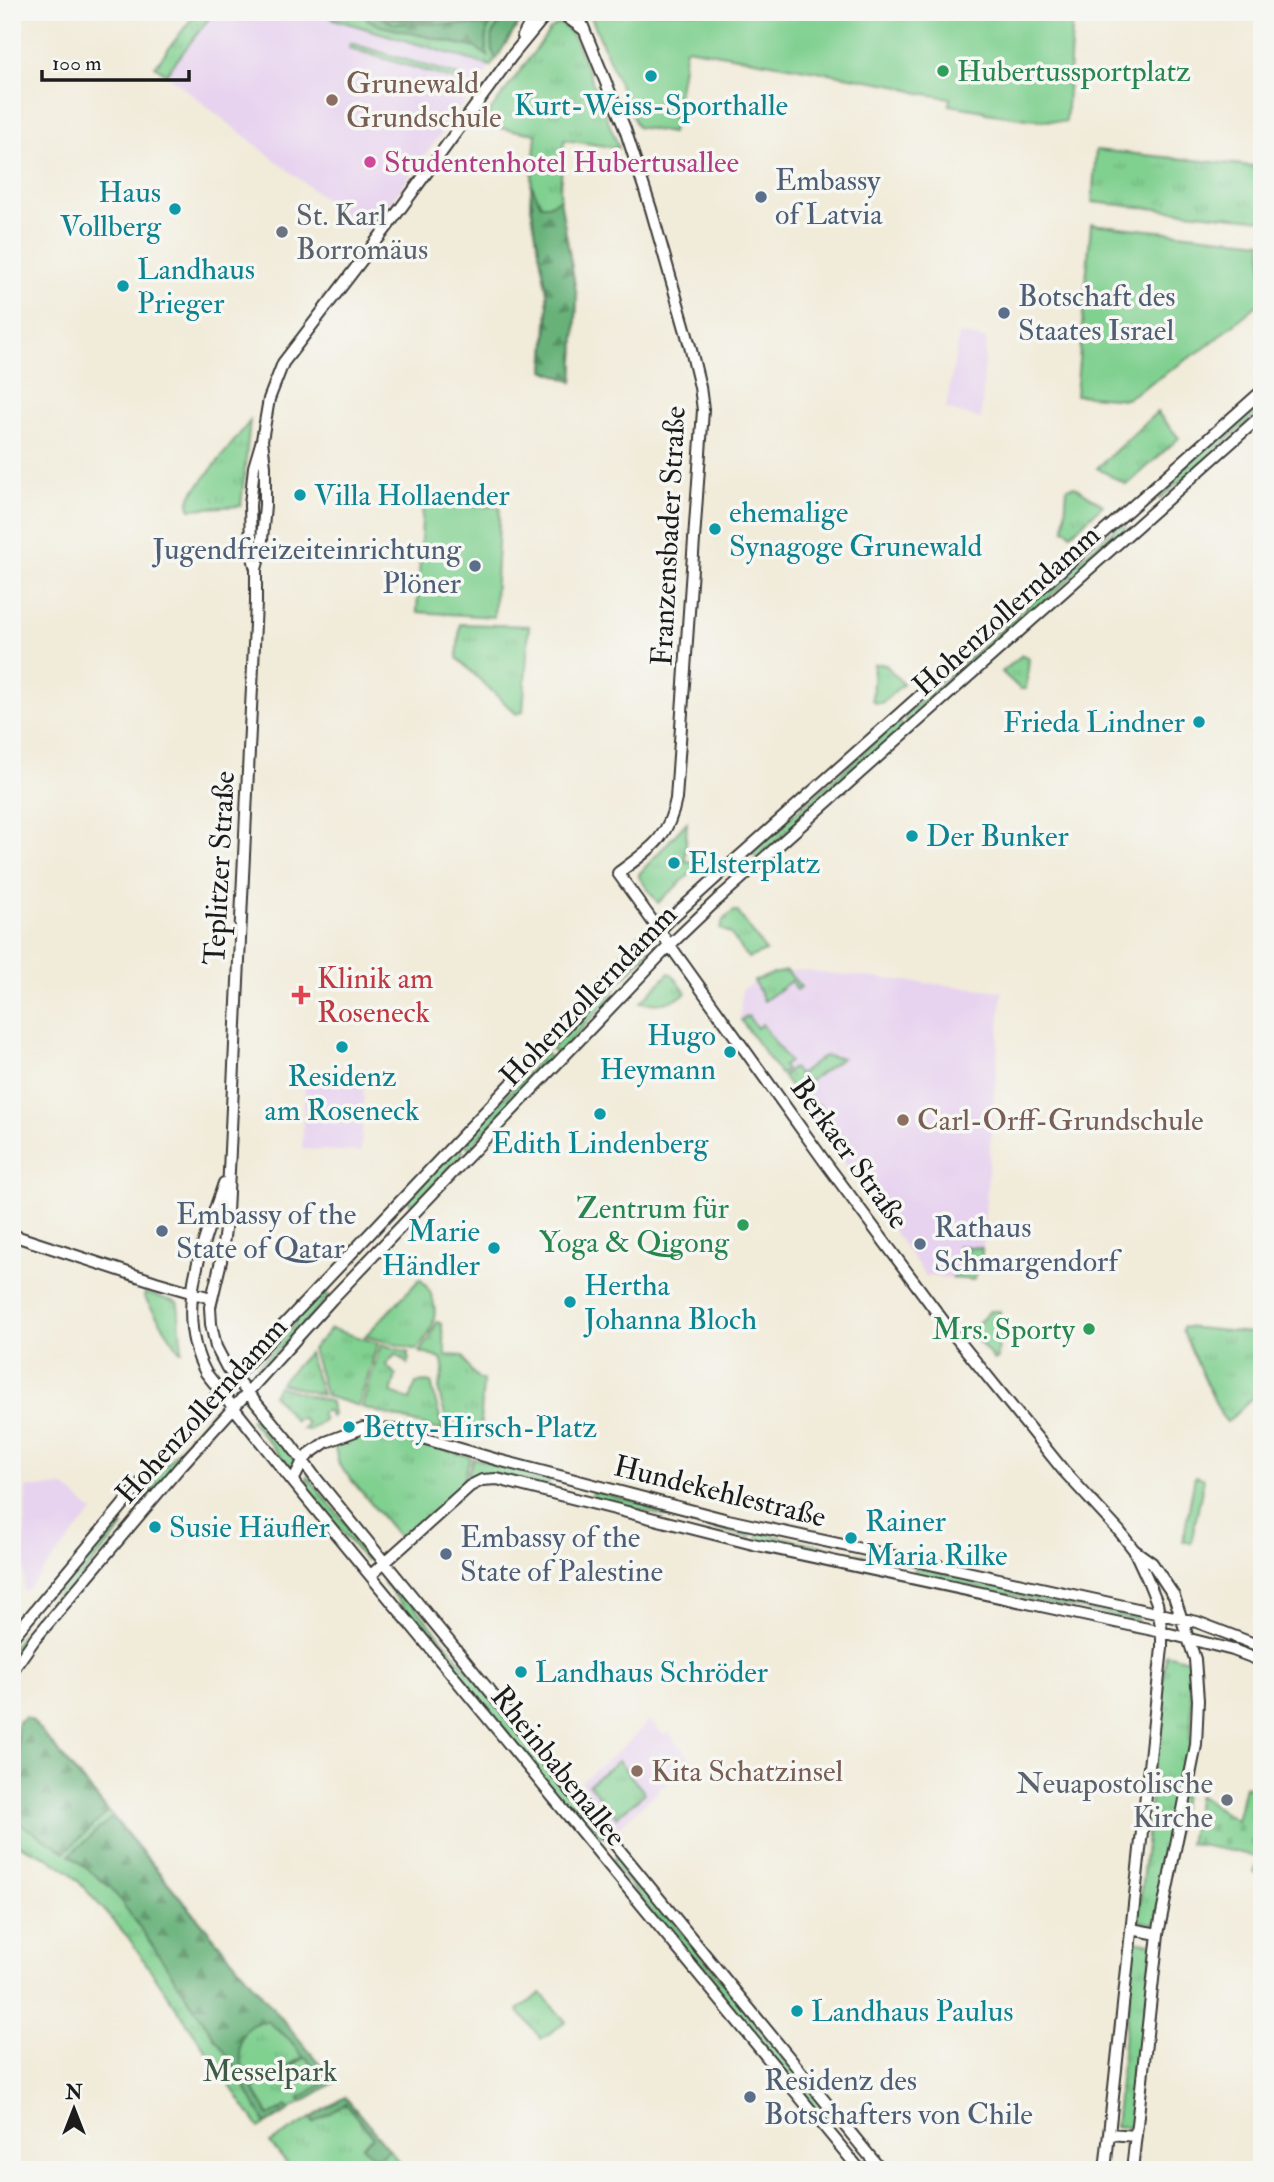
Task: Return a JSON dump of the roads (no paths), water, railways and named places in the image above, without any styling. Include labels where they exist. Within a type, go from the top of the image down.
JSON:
[{"type":"main road","points":[[511,57],[536,12]]},
{"type":"main road","points":[[262,440],[269,399],[291,350],[380,237],[511,57],[548,12]]},
{"type":"main road","points":[[560,12],[583,29]]},
{"type":"main road","name":"Franzensbader Straße","points":[[577,12],[628,138],[651,209],[690,346],[703,410],[676,799],[668,828],[657,842],[618,873]]},
{"type":"main road","name":"Hohenzollerndamm","points":[[12,1638],[192,1422],[659,930],[1262,391]]},
{"type":"main road","name":"Hohenzollerndamm","points":[[12,1671],[34,1640],[233,1408],[337,1294],[670,945],[717,900],[1262,415]]},
{"type":"main road","name":"Teplitzer Straße","points":[[248,1392],[221,1359],[211,1324],[211,1298],[227,1213],[256,603],[256,569],[251,547],[250,516],[254,467],[262,440]]},
{"type":"main road","name":"Teplitzer Straße","points":[[256,569],[261,551],[264,518],[265,466],[262,440]]},
{"type":"main road","points":[[250,516],[264,518]]},
{"type":"main road","points":[[250,530],[262,533]]},
{"type":"main road","name":"Berkaer Straße","points":[[618,873],[830,1169],[951,1332],[1063,1470],[1134,1550],[1152,1588],[1162,1632],[1105,2170]]},
{"type":"main road","name":"Teplitzer Straße","points":[[220,1392],[206,1373],[196,1349],[191,1324],[191,1293],[229,1170]]},
{"type":"main road","points":[[12,1235],[211,1298]]},
{"type":"main road","points":[[325,1281],[337,1294]]},
{"type":"main road","name":"Rheinbabenallee","points":[[220,1392],[860,2170]]},
{"type":"main road","name":"Rheinbabenallee","points":[[248,1392],[384,1563],[881,2170]]},
{"type":"main road","name":"Hundekehlestraße","points":[[293,1481],[303,1461],[321,1445],[363,1428],[395,1430],[705,1515],[963,1573],[1204,1623],[1262,1647]]},
{"type":"main road","name":"Hundekehlestraße","points":[[370,1575],[470,1486],[482,1480],[497,1479],[733,1539],[1162,1632],[1233,1650],[1262,1661]]},
{"type":"main road","points":[[123,1505],[138,1517]]},
{"type":"main road","name":"Berkaer Straße","points":[[1132,2170],[1158,1934],[1196,1745],[1198,1709],[1197,1676],[1183,1618],[1163,1577],[1152,1563],[1134,1550]]},
{"type":"main road","points":[[1131,1929],[1158,1934]]},
{"type":"main road","points":[[1109,2134],[1136,2136]]},
{"type":"place","name":"Hubertussportplatz","points":[[943,71]]},
{"type":"place","name":"Kurt-Weiss-Sporthalle","points":[[651,76]]},
{"type":"place","name":"Grunewald Grundschule","points":[[332,100]]},
{"type":"place","name":"Studentenhotel Hubertusallee","points":[[370,162]]},
{"type":"place","name":"Embassy of Latvia","points":[[761,197]]},
{"type":"place","name":"Haus Vollberg","points":[[175,209]]},
{"type":"place","name":"St. Karl Borromäus","points":[[282,232]]},
{"type":"place","name":"Landhaus Prieger","points":[[123,286]]},
{"type":"place","name":"Botschaft des Staates Israel","points":[[1004,313]]},
{"type":"place","name":"Villa Hollaender","points":[[300,495]]},
{"type":"place","name":"ehemalige Synagoge Grunewald","points":[[715,529]]},
{"type":"place","name":"Jugendfreizeiteinrichtung Plöner","points":[[475,566]]},
{"type":"place","name":"Frieda Lindner","points":[[1199,722]]},
{"type":"place","name":"Der Bunker","points":[[912,836]]},
{"type":"place","name":"Elsterplatz","points":[[674,863]]},
{"type":"place","name":"Klinik am Roseneck","points":[[301,995]]},
{"type":"place","name":"Residenz am Roseneck","points":[[342,1047]]},
{"type":"place","name":"Hugo Heymann","points":[[730,1052]]},
{"type":"place","name":"Edith Lindenberg","points":[[600,1114]]},
{"type":"place","name":"Carl-Orff-Grundschule","points":[[903,1120]]},
{"type":"place","name":"Zentrum für Yoga & Qigong","points":[[743,1225]]},
{"type":"place","name":"Embassy of the State of Qatar","points":[[162,1231]]},
{"type":"place","name":"Rathaus Schmargendorf","points":[[920,1244]]},
{"type":"place","name":"Marie Händler","points":[[494,1248]]},
{"type":"place","name":"Hertha Johanna Bloch","points":[[570,1302]]},
{"type":"place","name":"Mrs. Sporty","points":[[1089,1329]]},
{"type":"place","name":"Betty-Hirsch-Platz","points":[[349,1427]]},
{"type":"place","name":"Susie Häufler","points":[[155,1527]]},
{"type":"place","name":"Rainer Maria Rilke","points":[[851,1538]]},
{"type":"place","name":"Embassy of the State of Palestine","points":[[446,1554]]},
{"type":"place","name":"Landhaus Schröder","points":[[521,1672]]},
{"type":"place","name":"Kita Schatzinsel","points":[[637,1771]]},
{"type":"place","name":"Neuapostolische Kirche","points":[[1227,1800]]},
{"type":"place","name":"Landhaus Paulus","points":[[797,2011]]},
{"type":"place","name":"Residenz des Botschafters von Chile","points":[[750,2097]]},
{"type":"park label","name":"Messelpark","points":[[270,2071]]}]
